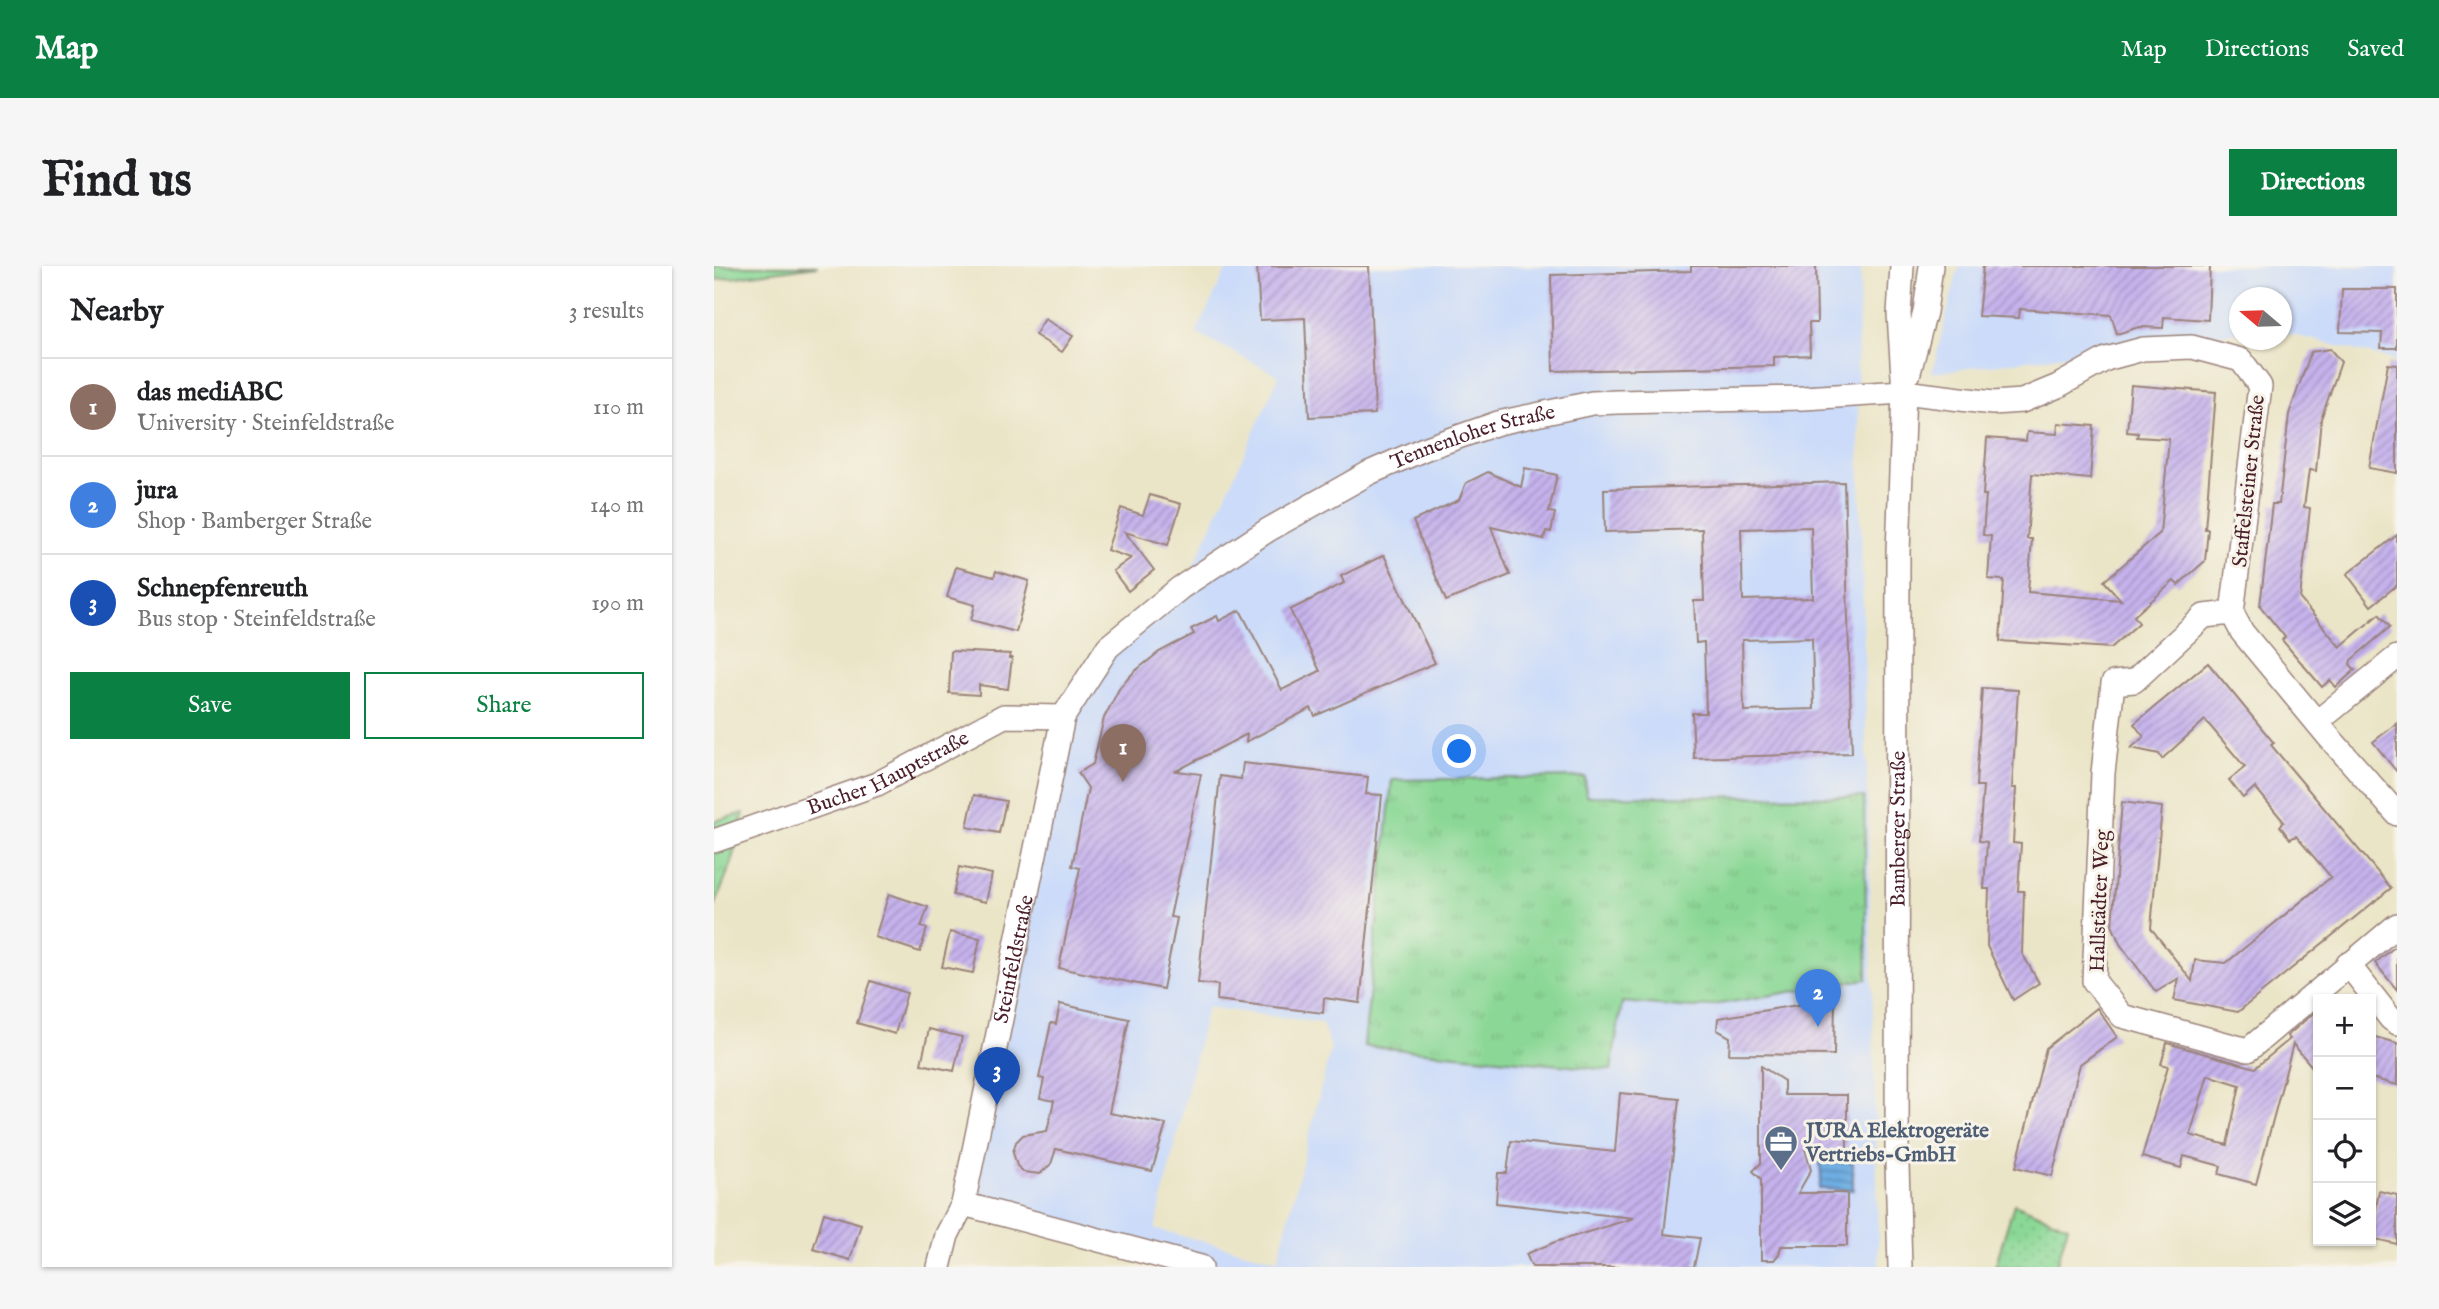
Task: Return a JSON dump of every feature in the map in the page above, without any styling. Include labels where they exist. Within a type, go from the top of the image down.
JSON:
[{"type":"street","name":"Bamberger Straße","points":[[1900,1267],[1897,1164],[1898,552],[1904,392],[1899,314],[1902,266]]},
{"type":"street","name":"Bamberger Straße","points":[[1904,392],[1925,313],[1931,266]]},
{"type":"street","name":"Staffelsteiner Straße","points":[[1904,392],[1993,403],[2022,401],[2058,386],[2106,359],[2143,349],[2192,347],[2241,360],[2260,386],[2232,613]]},
{"type":"street","name":"Tennenloher Straße","points":[[1101,657],[1108,647],[1180,588],[1268,530],[1369,473],[1423,449],[1498,423],[1592,403],[1803,398],[1904,392]]},
{"type":"street","points":[[2232,613],[2242,632],[2397,814]]},
{"type":"street","name":"Hallstädter Weg","points":[[2232,613],[2204,616],[2134,681],[2113,683],[2103,773],[2094,981],[2122,1016],[2248,1050],[2397,925]]},
{"type":"street","name":"Steinfeldstraße","points":[[939,1267],[947,1235],[963,1205],[1063,717],[1101,657]]},
{"type":"street","points":[[2317,722],[2397,657]]},
{"type":"street","name":"Bucher Hauptstraße","points":[[714,841],[877,784],[1004,716],[1063,717]]},
{"type":"street","points":[[2348,964],[2397,1023]]},
{"type":"street","points":[[963,1205],[1201,1267]]},
{"type":"shaded area","points":[[1228,266],[1861,266],[1857,364],[1879,1267],[1190,1267],[974,1194],[1073,709],[1103,656],[1186,583],[1279,376],[1196,333]],"holes":[[[1584,777],[1585,796],[1864,797],[1695,1008],[1621,1001],[1610,1070],[1364,1046]],[[1207,1007],[1322,1023],[1331,1048],[1278,1260],[1155,1229]]]},
{"type":"shaded area","points":[[1959,266],[2397,266],[2397,361],[2292,335],[2292,287],[2229,287],[2229,333],[1932,373]]},
{"type":"green space","points":[[714,266],[818,266],[714,280]]},
{"type":"green space","points":[[1585,777],[1586,796],[1864,797],[1867,979],[1695,1008],[1622,1002],[1611,1070],[1364,1046],[1392,780]]},
{"type":"green space","points":[[744,813],[731,863],[714,909],[714,821]]},
{"type":"green space","points":[[2014,1204],[2068,1226],[2056,1267],[1995,1267]]},
{"type":"water","points":[[1819,1152],[1853,1152],[1853,1190],[1819,1189]]},
{"type":"building","points":[[1257,266],[1369,266],[1375,414],[1309,417],[1305,318],[1260,320]]},
{"type":"building","points":[[1691,266],[1816,266],[1817,323],[1809,323],[1810,355],[1774,357],[1774,366],[1553,371],[1551,275],[1691,271]]},
{"type":"building","points":[[1983,266],[2210,266],[2208,320],[2164,317],[2163,328],[2139,327],[2117,334],[2111,315],[2020,309],[2019,318],[1978,316]]},
{"type":"building","points":[[2342,289],[2397,289],[2397,348],[2381,348],[2382,333],[2340,332]]},
{"type":"building","points":[[1045,319],[1073,336],[1062,352],[1035,335]]},
{"type":"building","points":[[2330,349],[2341,362],[2321,419],[2316,471],[2309,470],[2304,507],[2310,508],[2300,599],[2340,647],[2379,614],[2390,627],[2351,660],[2350,664],[2355,670],[2336,687],[2330,680],[2322,687],[2282,640],[2285,637],[2260,606],[2272,504],[2279,504],[2289,414],[2311,352]]},
{"type":"building","points":[[2388,364],[2397,365],[2397,473],[2369,468]]},
{"type":"building","points":[[2131,385],[2216,392],[2205,561],[2178,585],[2174,581],[2134,616],[2139,623],[2111,648],[2000,641],[2004,580],[1988,579],[1991,536],[1983,535],[1987,438],[2026,441],[2027,432],[2057,434],[2058,423],[2094,426],[2090,479],[2032,474],[2027,539],[2032,539],[2028,592],[2121,600],[2104,581],[2160,533],[2169,439],[2137,437],[2138,433],[2127,432]]},
{"type":"building","points":[[1525,468],[1557,475],[1549,512],[1555,513],[1551,532],[1546,531],[1544,539],[1491,527],[1510,575],[1446,601],[1413,521],[1459,500],[1466,483],[1488,472],[1521,487]]},
{"type":"building","points":[[1844,482],[1852,753],[1694,758],[1692,713],[1706,713],[1704,642],[1696,643],[1694,601],[1704,601],[1702,529],[1605,532],[1604,489]],"holes":[[[1811,527],[1813,598],[1743,600],[1741,529]],[[1812,638],[1814,709],[1744,711],[1742,640]]]},
{"type":"building","points":[[1150,495],[1181,504],[1168,545],[1125,532],[1154,570],[1128,591],[1113,571],[1131,558],[1107,550],[1121,508],[1143,515]]},
{"type":"building","points":[[2397,535],[2397,585],[2371,606],[2347,574]]},
{"type":"building","points":[[1384,555],[1435,663],[1315,716],[1311,708],[1246,742],[1247,734],[1176,771],[1201,774],[1170,917],[1177,918],[1163,989],[1059,968],[1080,868],[1072,866],[1088,788],[1078,773],[1093,764],[1104,718],[1120,687],[1159,652],[1194,634],[1191,629],[1217,616],[1219,621],[1240,610],[1282,690],[1320,671],[1290,610],[1344,583],[1341,576]]},
{"type":"building","points":[[956,567],[994,577],[996,571],[1029,581],[1016,632],[971,620],[975,605],[947,597]]},
{"type":"building","points":[[951,651],[1010,654],[1009,658],[1012,658],[1008,689],[979,685],[979,695],[949,693]]},
{"type":"building","points":[[2208,663],[2274,743],[2271,745],[2391,888],[2238,1012],[2174,1000],[2179,978],[2156,992],[2120,944],[2112,925],[2122,802],[2162,807],[2151,928],[2192,981],[2195,960],[2226,963],[2331,877],[2296,836],[2290,839],[2280,826],[2284,822],[2255,787],[2243,798],[2229,780],[2245,767],[2205,720],[2162,759],[2159,754],[2131,748],[2144,737],[2134,724]]},
{"type":"building","points":[[1982,688],[2018,690],[2012,788],[2016,788],[2013,843],[2021,844],[2018,891],[2024,891],[2022,953],[2039,983],[2013,1000],[1987,946],[1989,889],[1984,889],[1987,842],[1979,841],[1983,786],[1976,786]]},
{"type":"building","points":[[2397,723],[2397,772],[2373,742]]},
{"type":"building","points":[[1243,763],[1368,777],[1366,794],[1382,795],[1360,1003],[1324,998],[1323,1013],[1217,1000],[1218,985],[1198,983],[1220,776],[1241,779]]},
{"type":"building","points":[[974,795],[1006,801],[999,833],[967,827]]},
{"type":"building","points":[[959,867],[992,874],[986,902],[953,895]]},
{"type":"building","points":[[889,894],[928,907],[921,927],[927,928],[920,952],[875,937]]},
{"type":"building","points":[[950,932],[980,938],[973,973],[942,967]]},
{"type":"building","points":[[2397,945],[2397,990],[2375,963]]},
{"type":"building","points":[[871,981],[907,993],[895,1034],[857,1023]]},
{"type":"building","points":[[1835,999],[1834,1055],[1729,1054],[1730,1037],[1717,1030],[1718,1018]]},
{"type":"building","points":[[1060,1004],[1129,1019],[1109,1113],[1166,1124],[1152,1171],[1056,1149],[1051,1164],[1040,1174],[1024,1172],[1017,1166],[1013,1152],[1016,1142],[1023,1135],[1047,1131],[1054,1101],[1040,1098],[1044,1079],[1039,1078],[1051,1023],[1056,1024]]},
{"type":"building","points":[[2097,1008],[2117,1037],[2080,1064],[2052,1176],[2016,1167],[2046,1048]]},
{"type":"building","points":[[2313,1013],[2313,1068],[2293,1044],[2256,1184],[2219,1174],[2221,1166],[2184,1156],[2181,1168],[2142,1157],[2168,1066],[2161,1064],[2167,1043],[2255,1068],[2290,1039],[2287,1036]],"holes":[[[2208,1075],[2240,1085],[2227,1145],[2190,1135]]]},
{"type":"building","points":[[929,1029],[962,1037],[954,1071],[921,1064]]},
{"type":"building","points":[[2376,1037],[2397,1043],[2397,1085],[2376,1079]]},
{"type":"building","points":[[1761,1066],[1784,1081],[1784,1095],[1847,1095],[1847,1149],[1805,1149],[1811,1170],[1798,1193],[1847,1193],[1847,1246],[1781,1246],[1774,1260],[1761,1260],[1761,1179],[1753,1171],[1761,1163]]},
{"type":"building","points":[[1620,1093],[1679,1099],[1664,1234],[1700,1238],[1694,1267],[1532,1267],[1526,1254],[1555,1242],[1634,1218],[1496,1203],[1498,1173],[1507,1173],[1511,1141],[1615,1152]]},
{"type":"building","points":[[2379,1191],[2397,1195],[2397,1244],[2376,1239]]},
{"type":"building","points":[[824,1213],[861,1224],[850,1260],[813,1249]]},
{"type":"place","name":"das mediABC","points":[[1123,782]]},
{"type":"place","name":"jura","points":[[1818,1027]]},
{"type":"place","name":"Schnepfenreuth","points":[[997,1105]]},
{"type":"place","name":"JURA Elektrogeräte Vertriebs-GmbH","points":[[1781,1172]]}]
